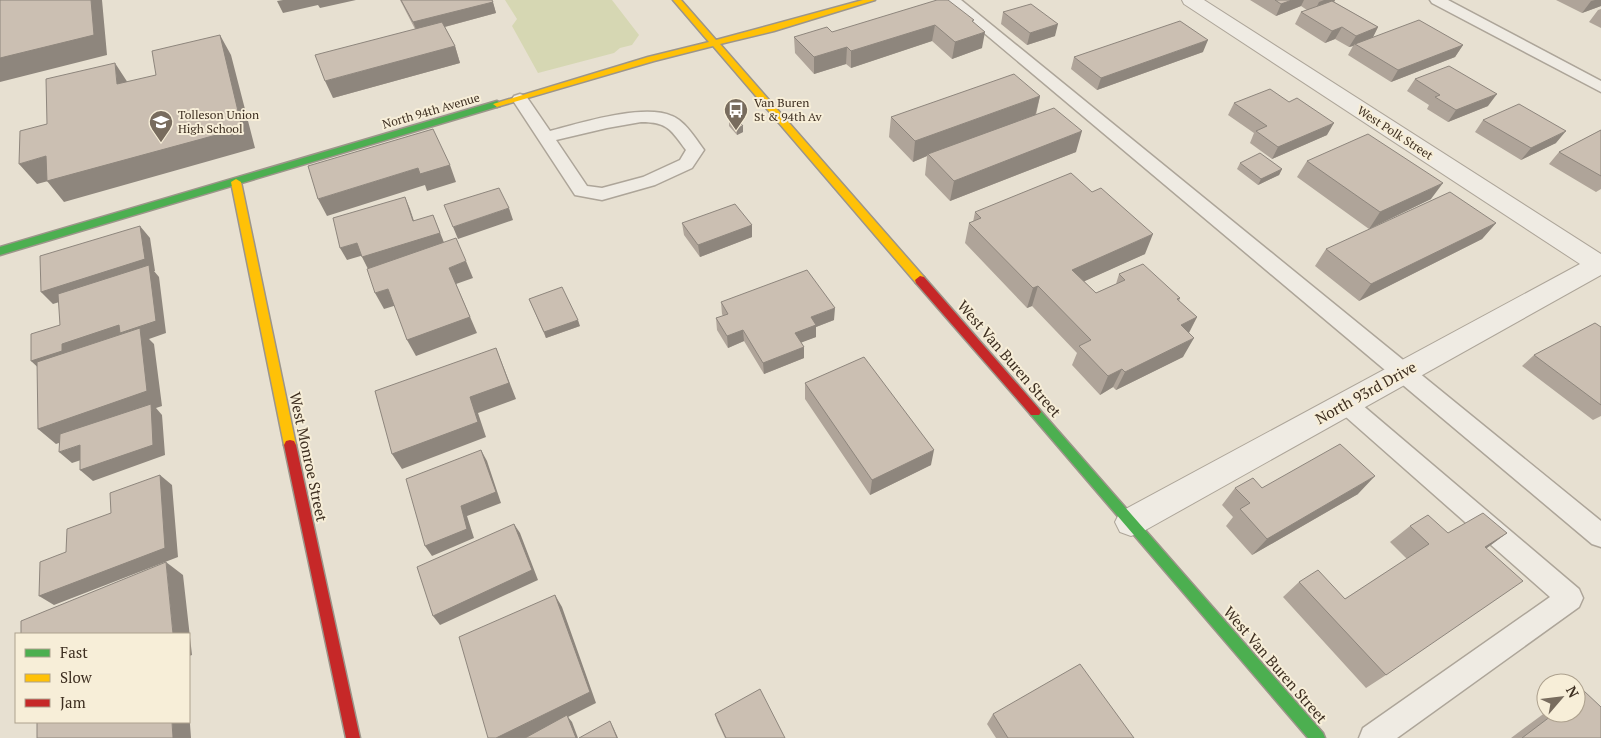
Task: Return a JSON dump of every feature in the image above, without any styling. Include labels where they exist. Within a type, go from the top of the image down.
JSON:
[{"type":"street","name":"West Van Buren Street","points":[[677,0],[1318,738]]},
{"type":"street","name":"North 94th Avenue","points":[[0,251],[651,60],[771,29],[871,0]]},
{"type":"street","name":"West Polk Street","points":[[1191,0],[1595,274]]},
{"type":"street","name":"West Monroe Street","points":[[236,182],[313,559],[353,738]]},
{"type":"street","name":"North 93rd Drive","points":[[1131,522],[1403,373],[1595,274]]},
{"type":"lane","points":[[952,0],[1601,536]]},
{"type":"lane","points":[[1437,0],[1601,87]]},
{"type":"lane","points":[[988,52],[1007,45]]},
{"type":"lane","points":[[520,99],[545,138],[581,192],[602,194],[649,181],[686,164],[695,150],[684,136],[666,119],[644,117],[604,123],[545,138]]},
{"type":"lane","points":[[1346,404],[1570,598],[1374,738]]},
{"type":"green space","points":[[505,0],[612,0],[639,35],[632,45],[620,48],[614,53],[538,73],[512,26],[517,19]]},
{"type":"building","points":[[0,0],[91,0],[94,35],[0,58]]},
{"type":"building","points":[[401,0],[492,0],[493,2],[413,22]]},
{"type":"building","points":[[937,0],[948,0],[974,20],[972,21],[985,32],[955,42],[935,25],[851,51],[847,47],[814,57],[794,37],[827,27],[832,32]]},
{"type":"building","points":[[1275,0],[1292,0],[1281,4]]},
{"type":"building","points":[[1332,1],[1378,27],[1356,36],[1342,27],[1332,31],[1301,12]]},
{"type":"building","points":[[1031,4],[1058,24],[1030,33],[1003,12]]},
{"type":"building","points":[[1419,20],[1463,45],[1398,70],[1355,44]]},
{"type":"building","points":[[1180,21],[1208,40],[1101,78],[1074,57]]},
{"type":"building","points":[[442,22],[455,46],[325,81],[315,55]]},
{"type":"building","points":[[220,35],[242,128],[47,181],[46,156],[19,164],[20,131],[47,124],[46,79],[115,63],[117,84],[156,75],[152,51]]},
{"type":"building","points":[[1449,66],[1497,94],[1456,110],[1435,97],[1440,95],[1415,79]]},
{"type":"building","points":[[1014,74],[1040,96],[915,141],[891,117]]},
{"type":"building","points":[[1270,89],[1289,102],[1297,98],[1334,123],[1278,147],[1256,131],[1267,126],[1234,103]]},
{"type":"building","points":[[1519,104],[1566,131],[1531,148],[1483,120]]},
{"type":"building","points":[[1054,108],[1082,131],[954,181],[928,154]]},
{"type":"building","points":[[735,117],[743,126],[737,128],[729,119]]},
{"type":"building","points":[[433,129],[450,165],[420,174],[418,168],[318,199],[308,166]]},
{"type":"building","points":[[1601,130],[1601,176],[1559,152]]},
{"type":"building","points":[[1368,134],[1443,183],[1380,212],[1307,161]]},
{"type":"building","points":[[1260,153],[1282,169],[1261,179],[1240,163]]},
{"type":"building","points":[[1071,173],[1092,192],[1101,188],[1153,234],[1072,270],[1096,293],[1125,280],[1119,274],[1143,264],[1180,298],[1177,299],[1197,317],[1181,325],[1194,338],[1125,372],[1122,369],[1108,376],[1079,346],[1091,340],[1038,286],[1033,288],[969,223],[981,218],[975,212]]},
{"type":"building","points":[[499,188],[509,208],[453,227],[444,205]]},
{"type":"building","points":[[1450,192],[1496,223],[1371,284],[1326,249]]},
{"type":"building","points":[[405,197],[413,221],[433,215],[440,233],[362,257],[357,243],[340,248],[333,218]]},
{"type":"building","points":[[735,204],[752,225],[698,245],[682,223]]},
{"type":"building","points":[[140,226],[145,259],[41,292],[40,256]]},
{"type":"building","points":[[456,238],[466,261],[449,268],[470,317],[407,340],[388,289],[375,293],[367,269]]},
{"type":"building","points":[[149,265],[156,321],[120,333],[119,325],[62,344],[62,351],[31,361],[31,334],[60,325],[58,294]]},
{"type":"building","points":[[807,270],[835,308],[811,317],[816,325],[795,333],[804,347],[763,363],[743,330],[727,336],[716,318],[728,314],[721,302]]},
{"type":"building","points":[[562,287],[578,320],[544,332],[529,299]]},
{"type":"building","points":[[1595,323],[1601,327],[1601,405],[1534,355]]},
{"type":"building","points":[[140,328],[147,391],[38,429],[37,362]]},
{"type":"building","points":[[496,348],[509,383],[470,397],[478,422],[392,454],[375,391]]},
{"type":"building","points":[[864,357],[934,450],[872,480],[805,383]]},
{"type":"building","points":[[151,404],[153,445],[80,470],[80,445],[59,452],[60,434]]},
{"type":"building","points":[[1340,444],[1375,476],[1267,539],[1240,509],[1250,503],[1235,488],[1253,478],[1262,488]]},
{"type":"building","points":[[481,450],[496,492],[461,506],[467,529],[425,546],[406,479]]},
{"type":"building","points":[[160,475],[165,548],[39,596],[40,562],[66,552],[67,529],[111,513],[110,493]]},
{"type":"building","points":[[1483,513],[1507,533],[1485,547],[1523,581],[1386,675],[1299,582],[1318,570],[1345,599],[1429,544],[1410,526],[1428,515],[1448,533]]},
{"type":"building","points":[[514,524],[532,570],[433,616],[417,567]]},
{"type":"building","points":[[166,562],[173,633],[21,633],[21,621]]},
{"type":"building","points":[[555,595],[590,692],[496,738],[488,738],[459,637]]},
{"type":"building","points":[[1080,664],[1134,738],[1008,738],[993,714]]},
{"type":"building","points":[[760,689],[785,738],[726,738],[715,714]]},
{"type":"building","points":[[1586,693],[1601,707],[1601,738],[1522,738],[1542,723],[1586,723]]},
{"type":"building","points":[[567,715],[576,738],[525,738]]},
{"type":"building","points":[[610,721],[617,738],[579,738]]},
{"type":"building","points":[[37,723],[172,723],[173,738],[37,738]]},
{"type":"traffic: fast","points":[[0,251],[497,104]]},
{"type":"traffic: fast","points":[[1035,412],[1318,738]]},
{"type":"traffic: slow","points":[[677,0],[920,280]]},
{"type":"traffic: slow","points":[[497,104],[651,59],[771,29],[871,0]]},
{"type":"traffic: slow","points":[[236,182],[290,445]]},
{"type":"traffic: jam","points":[[920,280],[1035,412]]},
{"type":"traffic: jam","points":[[290,445],[353,738]]},
{"type":"place","name":"Van Buren St & 94th Av","points":[[736,131]]},
{"type":"place","name":"Tolleson Union High School","points":[[161,143]]}]
